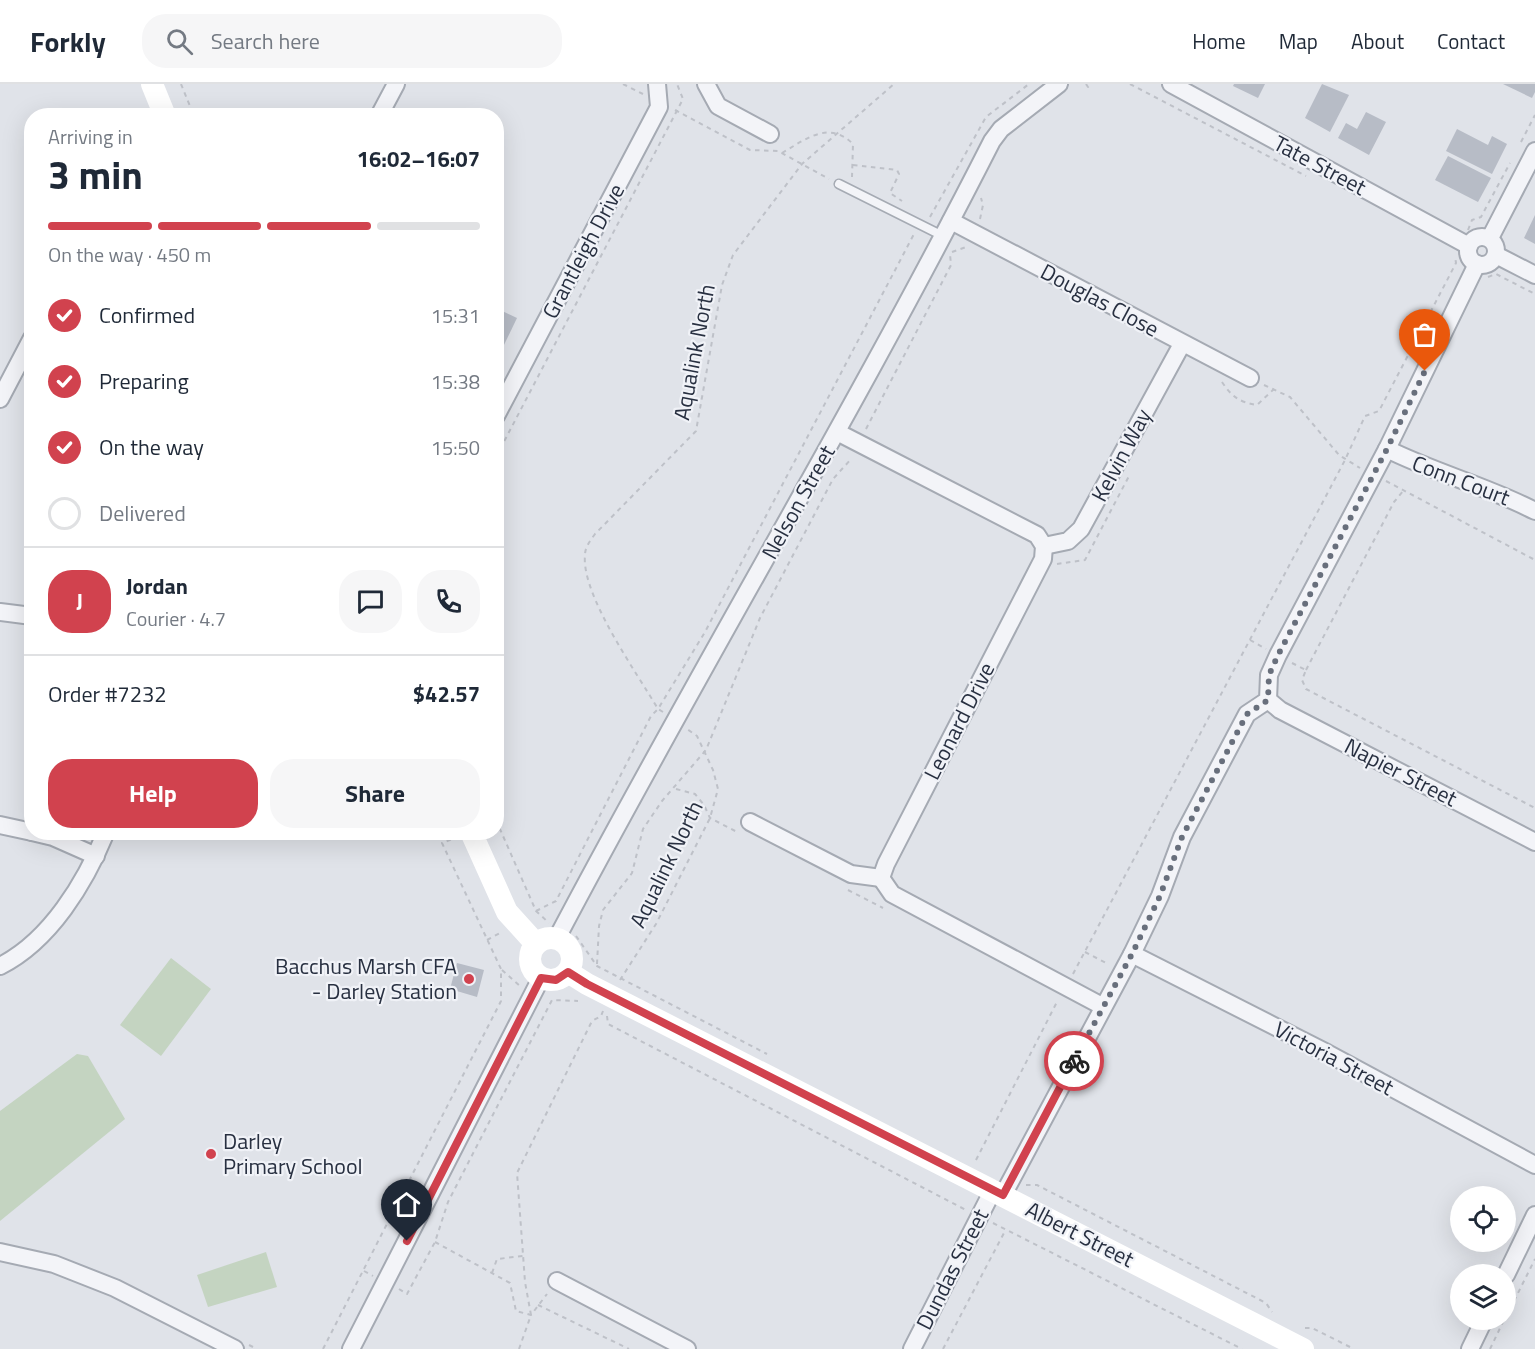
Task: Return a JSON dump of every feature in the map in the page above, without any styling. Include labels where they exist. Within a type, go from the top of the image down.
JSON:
[{"type":"street","points":[[152,84],[162,108]]},
{"type":"street","points":[[383,108],[396,84]]},
{"type":"street","name":"Grantleigh Drive","points":[[504,401],[659,107],[657,84]]},
{"type":"street","points":[[706,84],[718,106],[770,134]]},
{"type":"street","name":"Nelson Street","points":[[552,937],[676,721],[837,432],[997,133],[1059,84]]},
{"type":"street","name":"Tate Street","points":[[1171,84],[1465,243]]},
{"type":"street","points":[[1490,238],[1527,149]]},
{"type":"street","name":"Douglas Close","points":[[947,229],[1250,378]]},
{"type":"street","points":[[1268,700],[1269,675],[1278,655],[1387,449],[1474,268],[1491,262],[1496,255],[1496,245],[1490,238],[1477,237],[1465,243],[1474,268]]},
{"type":"street","points":[[1496,255],[1535,274]]},
{"type":"street","name":"Kelvin Way","points":[[1044,553],[1068,541],[1081,529],[1182,344]]},
{"type":"street","points":[[0,399],[24,353]]},
{"type":"street","points":[[837,432],[1037,535],[1044,553]]},
{"type":"street","name":"Conn Court","points":[[1387,449],[1439,473],[1495,490],[1535,511]]},
{"type":"street","name":"Leonard Drive","points":[[881,878],[886,864],[1044,553]]},
{"type":"street","points":[[0,612],[24,615]]},
{"type":"street","name":"Napier Street","points":[[1268,700],[1280,710],[1535,842]]},
{"type":"street","name":"Dundas Street","points":[[912,1349],[979,1216],[1002,1188],[1132,954],[1160,896],[1182,837],[1247,714],[1268,700]]},
{"type":"street","points":[[0,825],[24,830]]},
{"type":"street","points":[[745,828],[851,874],[881,878],[892,894],[1102,1006]]},
{"type":"street","points":[[60,840],[96,856]]},
{"type":"street","points":[[0,966],[53,924],[96,856],[103,840]]},
{"type":"street","points":[[475,840],[507,912],[526,917],[552,937],[564,942],[572,952],[582,985]]},
{"type":"street","points":[[552,937],[530,955],[530,963],[541,978],[582,985]]},
{"type":"street","name":"Victoria Street","points":[[1132,954],[1327,1053],[1535,1165]]},
{"type":"street","points":[[351,1349],[541,978]]},
{"type":"street","name":"Albert Street","points":[[582,985],[1002,1188],[1303,1339]]},
{"type":"street","points":[[1511,1264],[1535,1215]]},
{"type":"street","points":[[0,1252],[54,1264],[105,1284],[235,1349]]},
{"type":"street","points":[[557,1281],[687,1349]]},
{"type":"street","points":[[1470,1349],[1479,1330]]},
{"type":"lane","points":[[843,186],[947,229]]},
{"type":"path","points":[[181,84],[191,108]]},
{"type":"path","points":[[623,84],[750,150],[778,151],[843,186],[853,176],[853,144],[837,133],[821,131],[782,153]]},
{"type":"path","points":[[630,84],[631,88]]},
{"type":"path","points":[[504,442],[684,99],[677,84]]},
{"type":"path","name":"Aqualink North","points":[[582,985],[621,979],[656,924],[710,818],[718,789],[706,750],[697,736],[658,708],[602,615],[588,578],[584,558],[585,549],[595,534],[696,430],[727,265],[802,164],[894,84]]},
{"type":"path","points":[[1086,84],[1088,87],[1091,84]]},
{"type":"path","points":[[1130,84],[1308,177]]},
{"type":"path","points":[[1527,149],[1535,116]]},
{"type":"path","points":[[976,1161],[1066,986],[1345,460],[1365,416],[1380,411],[1456,263],[1454,254],[1465,243],[1472,220],[1481,217],[1514,156]]},
{"type":"path","points":[[853,165],[897,170],[899,174],[890,193],[903,202]]},
{"type":"path","points":[[921,212],[931,216]]},
{"type":"path","points":[[487,940],[556,901],[651,716],[705,632],[914,235]]},
{"type":"path","points":[[363,1271],[407,1294],[435,1242],[448,1202],[552,1000],[582,985],[603,910],[632,873],[638,843],[648,821],[706,750],[760,618],[833,480],[853,457],[951,265],[950,254],[970,246]]},
{"type":"path","points":[[1456,263],[1474,268],[1486,278],[1497,274],[1535,294]]},
{"type":"path","points":[[1044,553],[1059,565],[1085,560],[1134,466]]},
{"type":"path","points":[[1403,490],[1394,502],[1302,680],[1306,689],[1535,807]]},
{"type":"path","points":[[1250,640],[1306,670]]},
{"type":"path","points":[[675,789],[695,794],[704,805],[710,818],[745,828]]},
{"type":"path","points":[[323,1349],[498,1009],[502,988],[501,969],[442,843],[450,840]]},
{"type":"path","points":[[502,840],[526,917]]},
{"type":"path","points":[[842,886],[884,908]]},
{"type":"path","points":[[526,917],[552,925],[552,937],[577,937],[582,985]]},
{"type":"path","points":[[1085,952],[1122,971]]},
{"type":"path","points":[[597,1007],[607,1016],[608,1024],[1005,1231],[1242,1349]]},
{"type":"path","points":[[531,1315],[523,1256],[517,1173],[592,1021],[601,1016],[603,1012]]},
{"type":"path","points":[[1002,1188],[1037,1185],[1266,1303],[1277,1320]]},
{"type":"path","points":[[943,1349],[1005,1231]]},
{"type":"path","points":[[435,1242],[510,1283],[516,1311],[531,1315]]},
{"type":"path","points":[[492,1273],[497,1259],[523,1256]]},
{"type":"path","points":[[1516,1296],[1535,1259]]},
{"type":"path","points":[[519,1349],[531,1315],[557,1281]]},
{"type":"path","points":[[538,1305],[629,1349]]},
{"type":"path","points":[[1303,1339],[1312,1328],[1354,1349]]},
{"type":"path","points":[[1490,1349],[1499,1330]]},
{"type":"green space","points":[[171,958],[211,989],[161,1056],[120,1025]]},
{"type":"green space","points":[[77,1054],[88,1056],[125,1119],[0,1221],[0,1111]]},
{"type":"green space","points":[[266,1252],[277,1287],[208,1307],[197,1275]]},
{"type":"building","points":[[1234,84],[1265,84],[1258,98],[1233,86]]},
{"type":"building","points":[[1322,84],[1349,95],[1330,132],[1305,118]]},
{"type":"building","points":[[1503,84],[1535,84],[1535,92],[1532,98]]},
{"type":"building","points":[[1366,112],[1386,122],[1369,155],[1338,138],[1346,123],[1357,129]]},
{"type":"building","points":[[1457,129],[1488,145],[1492,136],[1507,144],[1492,174],[1446,151]]},
{"type":"building","points":[[1448,156],[1491,178],[1478,202],[1435,180]]},
{"type":"building","points":[[1535,215],[1535,244],[1524,238]]},
{"type":"building","points":[[504,312],[517,318],[504,345]]},
{"type":"building","points":[[457,963],[484,970],[477,997],[450,989]]},
{"type":"way so far","points":[[1074,1061],[1132,954],[1160,896],[1182,837],[1247,714],[1257,705],[1268,700],[1269,675],[1278,655],[1387,449],[1425,371]]},
{"type":"place","name":"Bacchus Marsh CFA - Darley Station","points":[[469,979]]},
{"type":"place","name":"Darley Primary School","points":[[211,1154]]},
{"type":"route","points":[[407,1241],[541,978],[556,980],[568,972],[587,984],[1003,1195],[1074,1061]]}]
